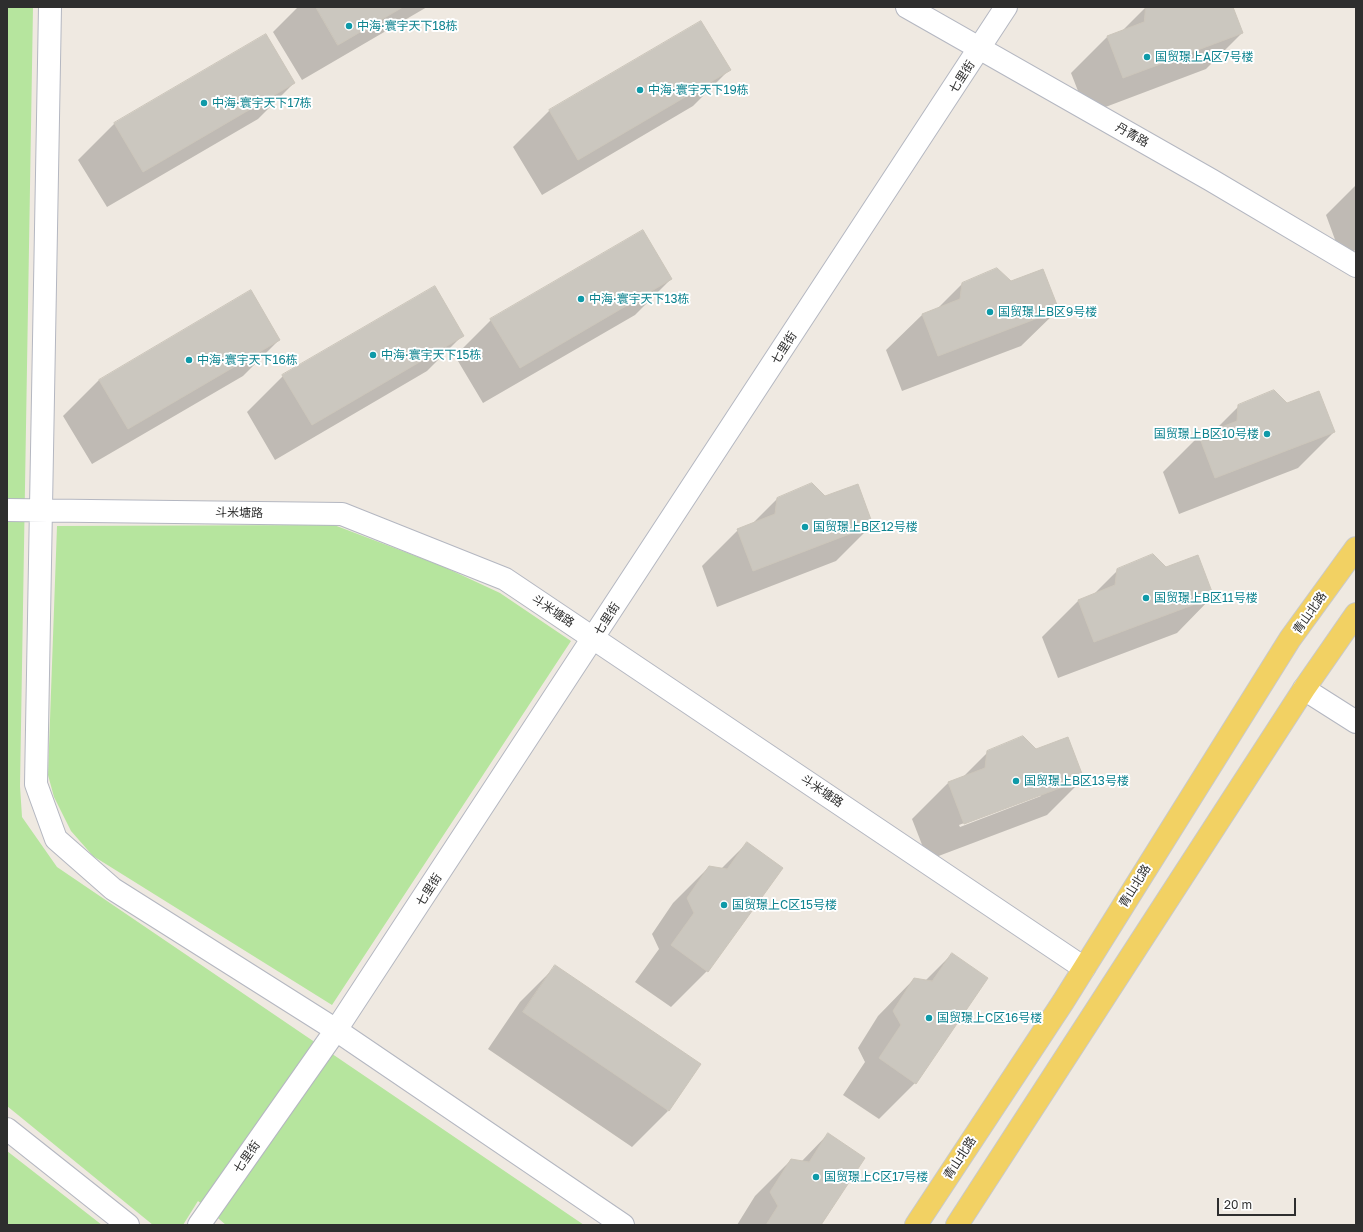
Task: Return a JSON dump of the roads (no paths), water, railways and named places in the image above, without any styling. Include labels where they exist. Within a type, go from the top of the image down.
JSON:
[{"type":"main road","name":"青山北路","points":[[916,1225],[1084,968],[1290,640],[1356,548]]},
{"type":"main road","points":[[957,1225],[1304,689],[1356,614]]},
{"type":"street","points":[[50,7],[36,784],[56,839],[113,889],[336,1030],[623,1225]]},
{"type":"street","name":"丹青路","points":[[907,7],[1211,180],[1356,266]]},
{"type":"street","name":"七里街","points":[[199,1225],[336,1030],[980,49],[1006,7]]},
{"type":"street","name":"斗米塘路","points":[[7,510],[342,514],[505,579],[1084,968]]},
{"type":"street","points":[[1304,689],[1356,722]]},
{"type":"street","points":[[7,1129],[128,1225]]},
{"type":"place","name":"中海·寰宇天下18栋","points":[[349,26]]},
{"type":"place","name":"国贸璟上A区7号楼","points":[[1147,57]]},
{"type":"place","name":"中海·寰宇天下19栋","points":[[640,90]]},
{"type":"place","name":"中海·寰宇天下17栋","points":[[204,103]]},
{"type":"place","name":"中海·寰宇天下13栋","points":[[581,299]]},
{"type":"place","name":"国贸璟上B区9号楼","points":[[990,312]]},
{"type":"place","name":"中海·寰宇天下15栋","points":[[373,355]]},
{"type":"place","name":"中海·寰宇天下16栋","points":[[189,360]]},
{"type":"place","name":"国贸璟上B区10号楼","points":[[1267,434]]},
{"type":"place","name":"国贸璟上B区12号楼","points":[[805,527]]},
{"type":"place","name":"国贸璟上B区11号楼","points":[[1146,598]]},
{"type":"place","name":"国贸璟上B区13号楼","points":[[1016,781]]},
{"type":"place","name":"国贸璟上C区15号楼","points":[[724,905]]},
{"type":"place","name":"国贸璟上C区16号楼","points":[[929,1018]]},
{"type":"place","name":"国贸璟上C区17号楼","points":[[816,1177]]}]
